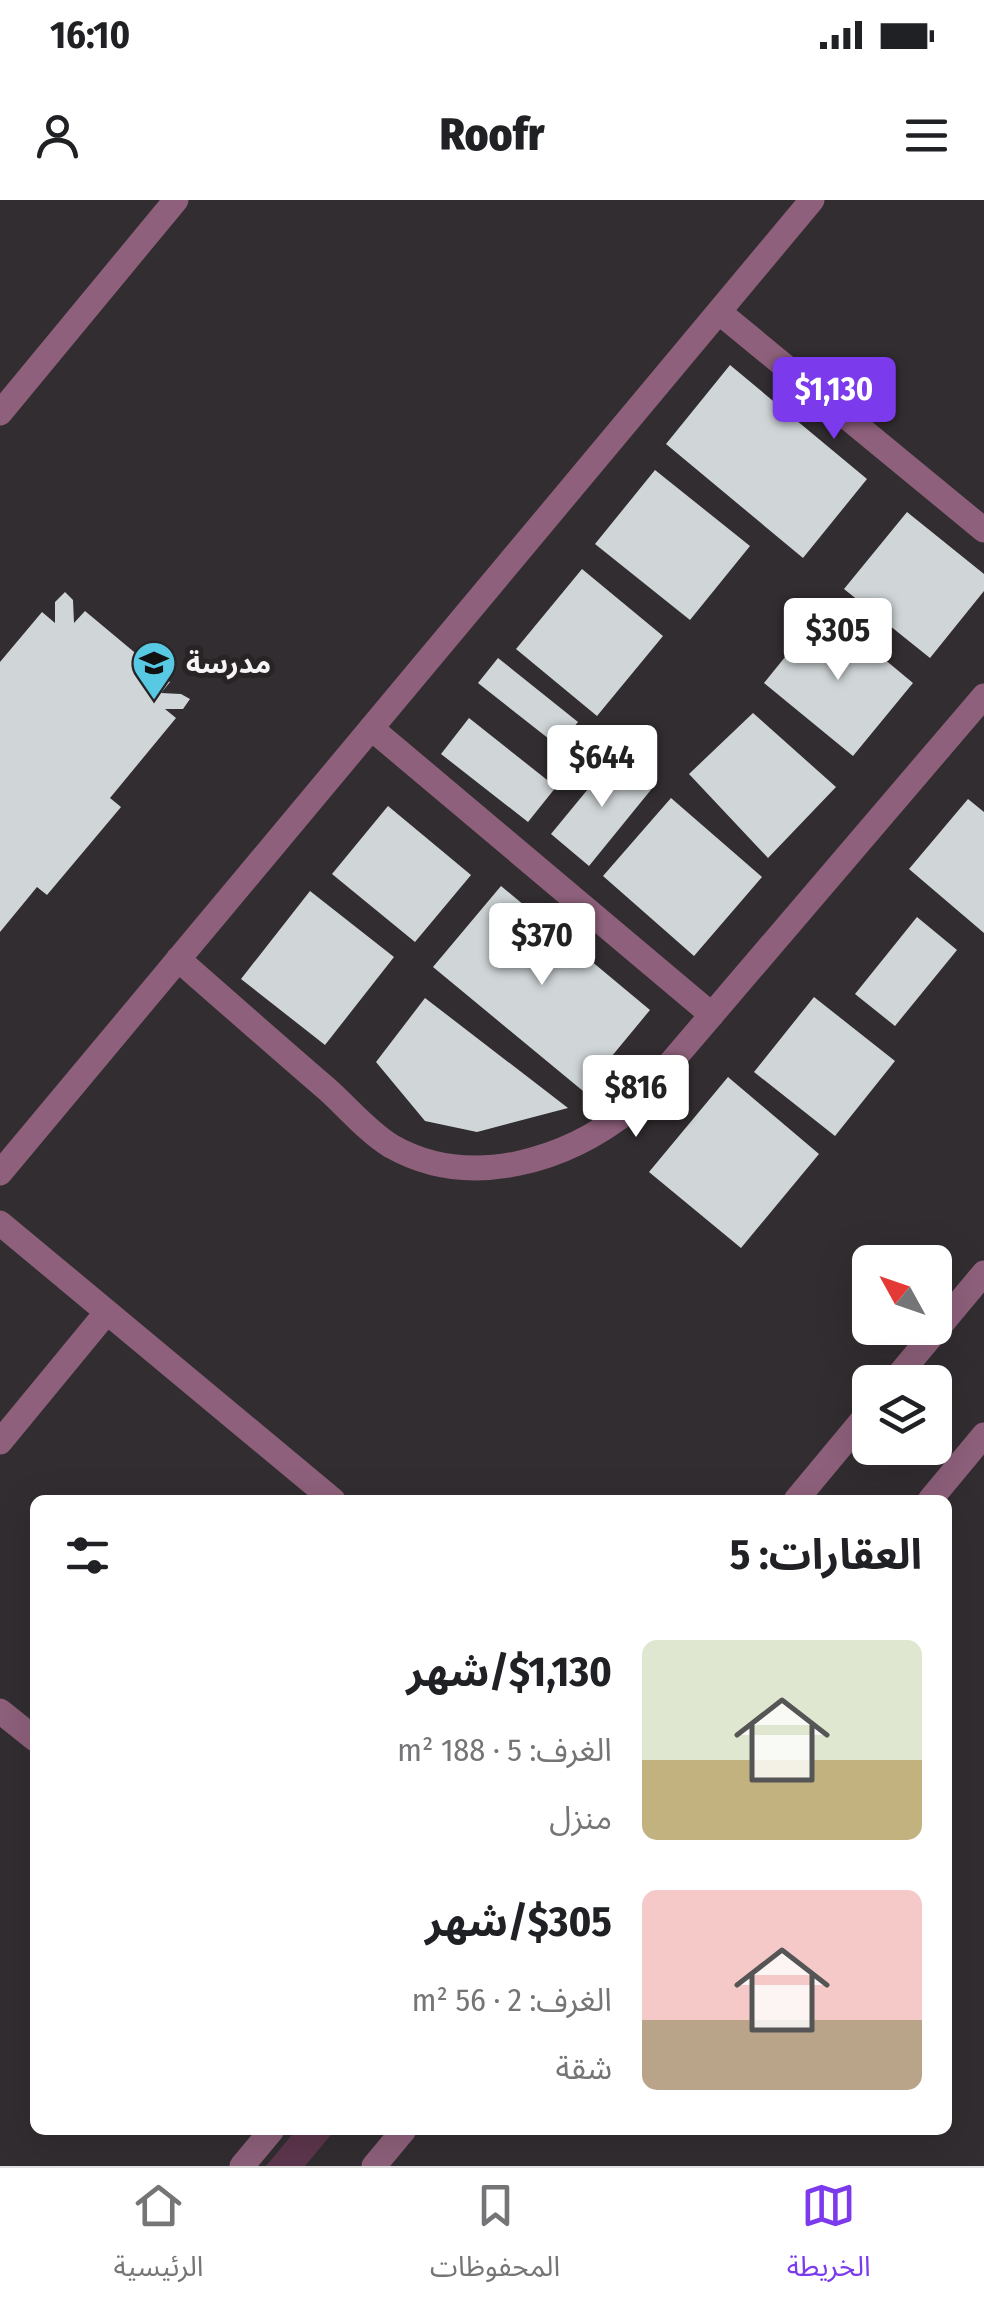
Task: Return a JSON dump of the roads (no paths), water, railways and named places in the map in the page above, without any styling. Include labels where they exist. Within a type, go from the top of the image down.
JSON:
[{"type":"street","points":[[0,413],[176,200]]},
{"type":"street","points":[[0,1173],[812,200]]},
{"type":"street","points":[[718,312],[984,530]]},
{"type":"street","points":[[178,959],[390,1145],[461,1166],[536,1161],[587,1140],[632,1108],[984,696]]},
{"type":"street","points":[[371,728],[712,1015]]},
{"type":"street","points":[[0,1223],[327,1495]]},
{"type":"street","points":[[907,1365],[984,1274]]},
{"type":"street","points":[[0,1442],[106,1312]]},
{"type":"street","points":[[800,1495],[852,1432]]},
{"type":"street","points":[[934,1495],[984,1435]]},
{"type":"street","points":[[0,1710],[30,1736]]},
{"type":"street","points":[[242,2166],[268,2135]]},
{"type":"street","points":[[374,2166],[400,2135]]},
{"type":"place","name":"مدرسة","points":[[154,701]]}]
